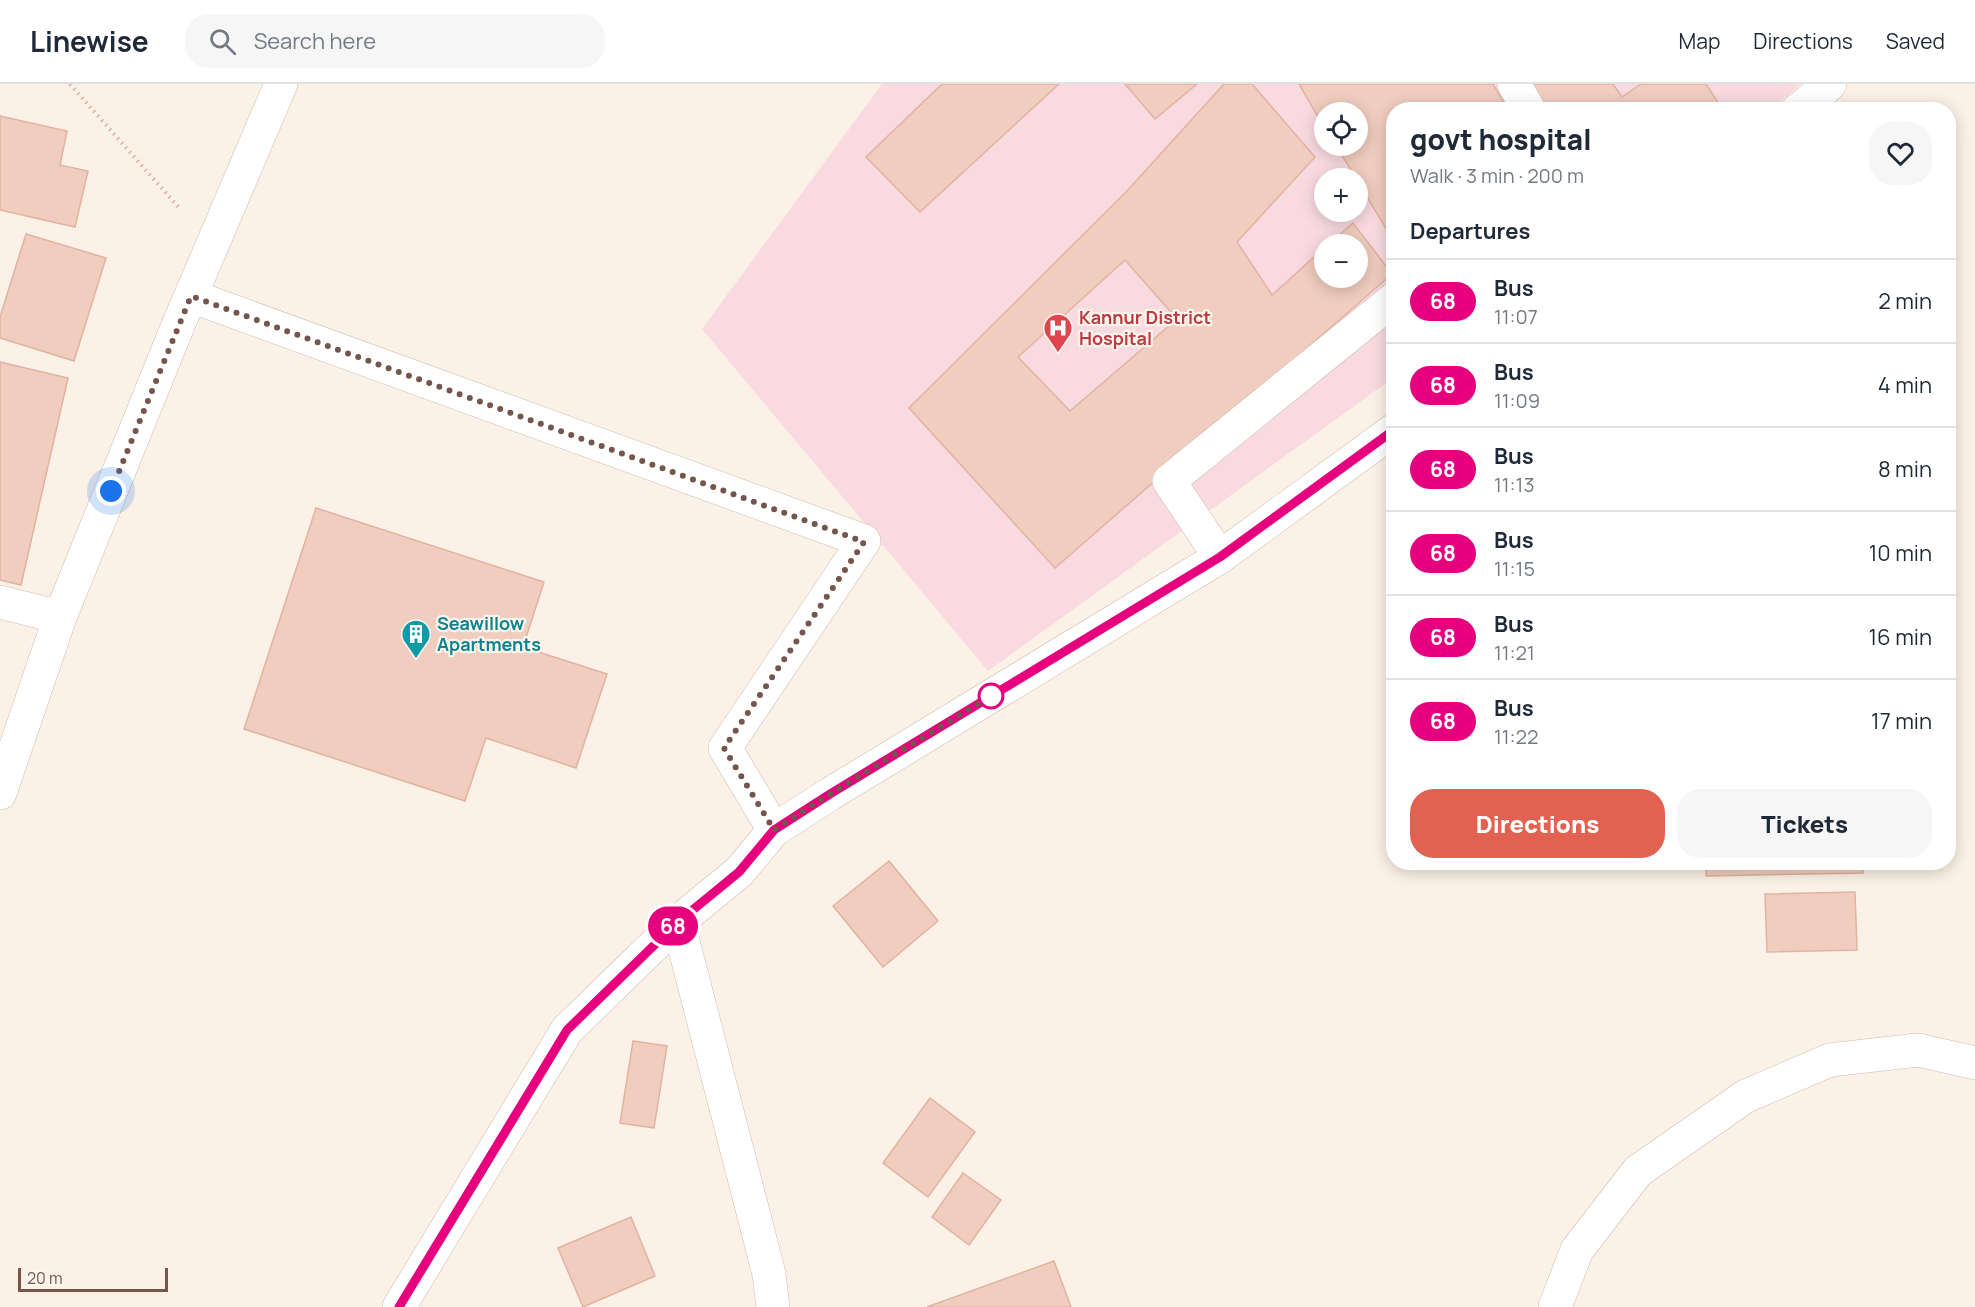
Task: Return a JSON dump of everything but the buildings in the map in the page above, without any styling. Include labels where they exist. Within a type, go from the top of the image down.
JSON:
[{"type":"street","points":[[0,793],[60,617],[191,296],[281,84]]},
{"type":"street","points":[[1514,84],[1524,102]]},
{"type":"street","points":[[1808,102],[1830,84]]},
{"type":"street","points":[[191,296],[864,542],[724,748],[774,830]]},
{"type":"street","points":[[1220,557],[1169,481],[1386,305]]},
{"type":"street","points":[[399,1307],[567,1030],[678,922],[739,872],[774,830],[1220,557],[1386,436]]},
{"type":"street","points":[[0,602],[60,617]]},
{"type":"street","points":[[678,922],[769,1274],[773,1307]]},
{"type":"street","points":[[1555,1307],[1577,1250],[1638,1172],[1746,1096],[1830,1060],[1918,1050],[1975,1063]]},
{"type":"path","points":[[70,84],[212,246]]},
{"type":"shaded area","name":"Kannur District Hospital","points":[[882,84],[1801,84],[1779,102],[1386,102],[1386,383],[988,671],[702,329]]},
{"type":"bus line","name":"68","points":[[399,1307],[567,1030],[678,922],[739,872],[774,830],[1220,557],[1386,436]]},
{"type":"place","name":"Kannur District Hospital","points":[[1058,354]]},
{"type":"place","name":"Seawillow Apartments","points":[[416,660]]},
{"type":"route","points":[[111,491],[191,296],[864,542],[724,748],[774,830],[991,696]]}]
